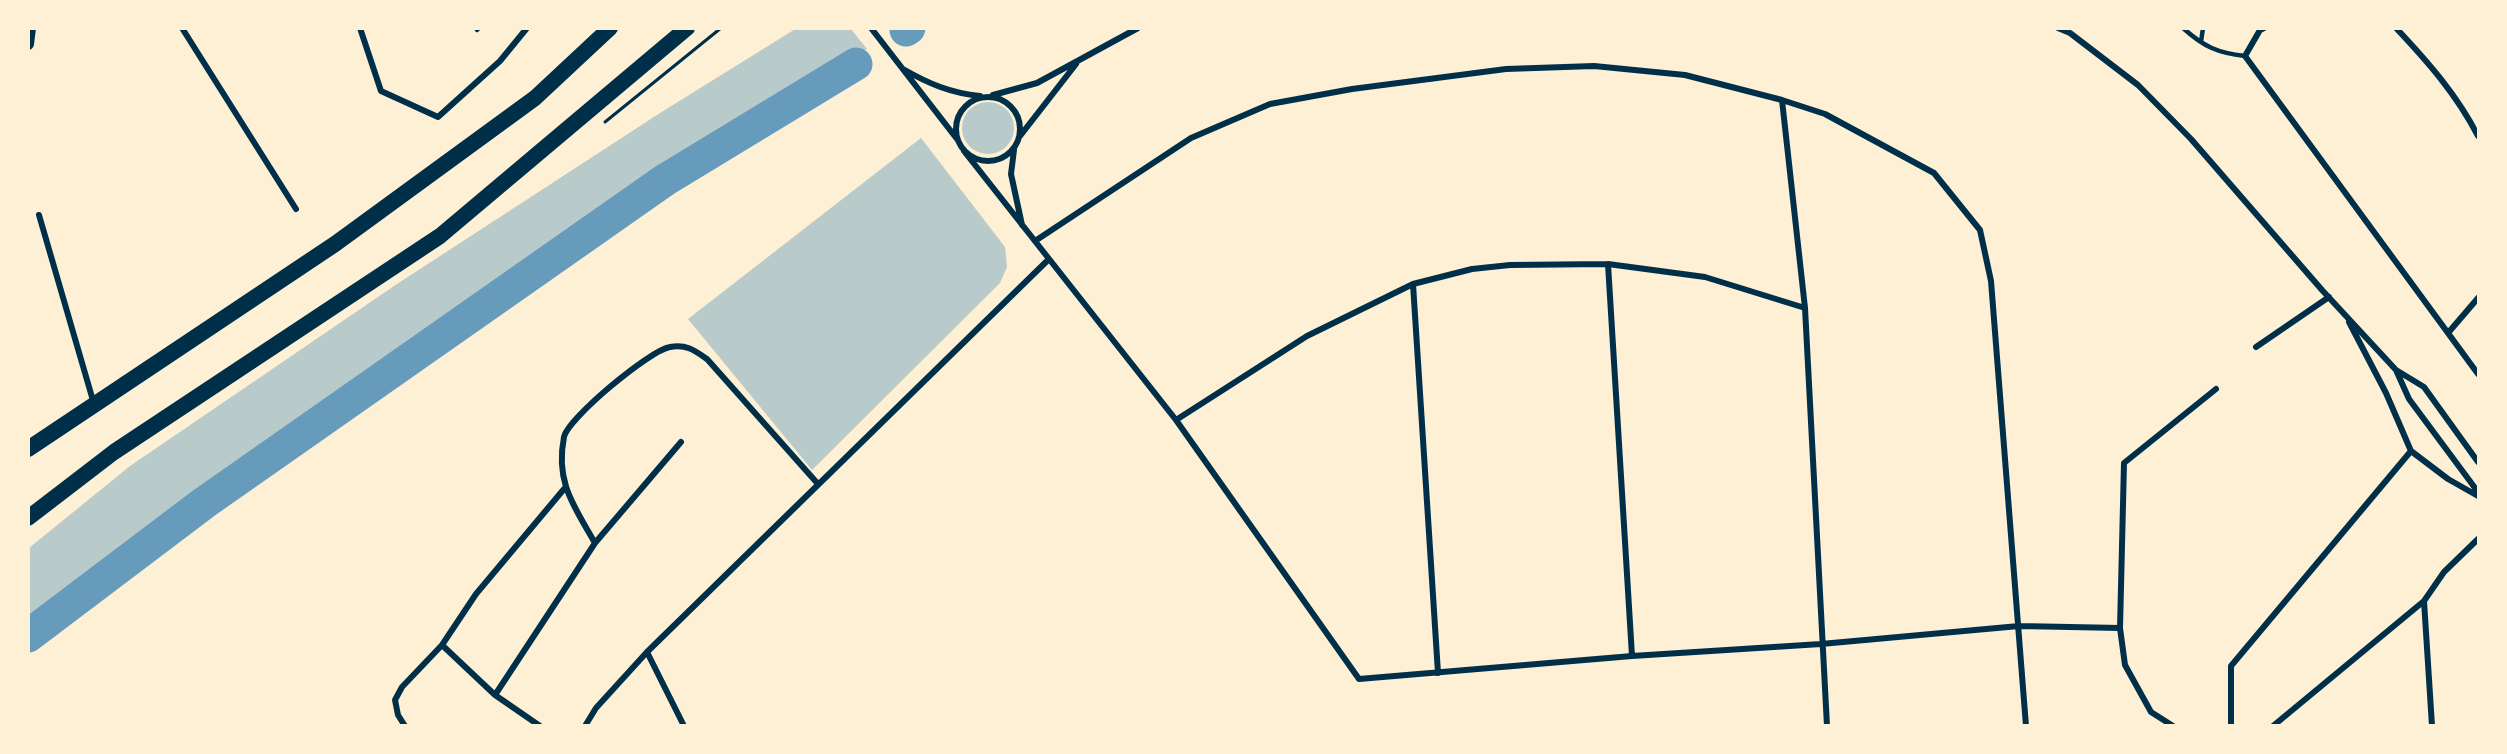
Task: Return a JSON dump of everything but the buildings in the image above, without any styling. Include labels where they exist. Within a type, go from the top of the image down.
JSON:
[{"type":"highway","points":[[28,449],[345,237],[535,98],[610,28]]},
{"type":"highway","points":[[28,518],[114,452],[440,236],[687,28]]},
{"type":"main road","points":[[28,44],[30,28]]},
{"type":"street","points":[[182,28],[296,209]]},
{"type":"street","points":[[360,28],[381,91],[438,117],[500,61],[527,28]]},
{"type":"street","points":[[871,28],[1023,228],[1176,420],[1359,679],[1632,656],[1821,644],[2019,626],[2120,628]]},
{"type":"street","points":[[957,139],[956,120],[960,111],[974,99],[1037,83],[1138,28]]},
{"type":"street","points":[[2058,28],[2070,33],[2138,85],[2191,139],[2396,370],[2424,387],[2478,462]]},
{"type":"street","points":[[2264,28],[2260,30],[2245,56],[2478,374]]},
{"type":"street","points":[[2396,28],[2432,65],[2463,107],[2478,136]]},
{"type":"street","points":[[1023,228],[1011,174],[1015,146],[1019,137],[1079,61]]},
{"type":"street","points":[[1035,241],[1191,138],[1270,104],[1352,89],[1506,69],[1594,66],[1685,75],[1782,100],[1824,114],[1934,174],[1980,230],[1991,281],[2026,726]]},
{"type":"street","points":[[900,67],[939,88],[1004,100],[1012,107],[1020,126],[1019,137]]},
{"type":"street","points":[[1782,100],[1805,308],[1827,726]]},
{"type":"street","points":[[964,151],[981,160],[991,161],[1000,159],[1015,146]]},
{"type":"street","points":[[39,215],[94,404]]},
{"type":"street","points":[[585,726],[596,708],[647,652],[1049,259]]},
{"type":"street","points":[[1176,420],[1307,336],[1413,284],[1472,269],[1510,265],[1608,264],[1705,277],[1805,308]]},
{"type":"street","points":[[1608,264],[1632,656]]},
{"type":"street","points":[[1413,284],[1438,673]]},
{"type":"street","points":[[2256,346],[2329,297]]},
{"type":"street","points":[[2448,333],[2478,298]]},
{"type":"street","points":[[2345,314],[2386,393],[2411,451],[2448,479],[2478,494]]},
{"type":"street","points":[[595,543],[564,489],[561,455],[564,433],[577,417],[641,360],[668,346],[689,346],[707,359],[818,484]]},
{"type":"street","points":[[2396,370],[2409,399],[2478,494]]},
{"type":"street","points":[[2174,726],[2151,712],[2125,665],[2120,628],[2124,463],[2216,389]]},
{"type":"street","points":[[495,694],[595,543],[681,442]]},
{"type":"street","points":[[2231,726],[2231,666],[2411,451]]},
{"type":"street","points":[[405,726],[398,715],[395,700],[402,687],[442,645],[476,594],[564,489]]},
{"type":"street","points":[[2273,726],[2424,601],[2445,572],[2478,539]]},
{"type":"street","points":[[2424,601],[2432,726]]},
{"type":"street","points":[[442,645],[495,694],[540,726]]},
{"type":"street","points":[[647,652],[684,726]]},
{"type":"lane","points":[[2183,28],[2221,54],[2245,56]]},
{"type":"lane","points":[[2201,42],[2203,28]]},
{"type":"shaded area","points":[[797,28],[851,29],[867,49],[653,185],[441,327],[233,474],[29,625],[29,548],[130,466],[397,284],[660,113]]},
{"type":"shaded area","points":[[983,102],[993,102],[1007,109],[1014,128],[1007,147],[993,154],[983,154],[973,150],[966,143],[962,133],[962,123],[966,113],[973,106]]},
{"type":"shaded area","points":[[921,138],[1005,247],[1007,267],[1000,283],[812,470],[688,319]]},
{"type":"waterway","points":[[28,636],[204,503],[665,180],[856,64]]}]
